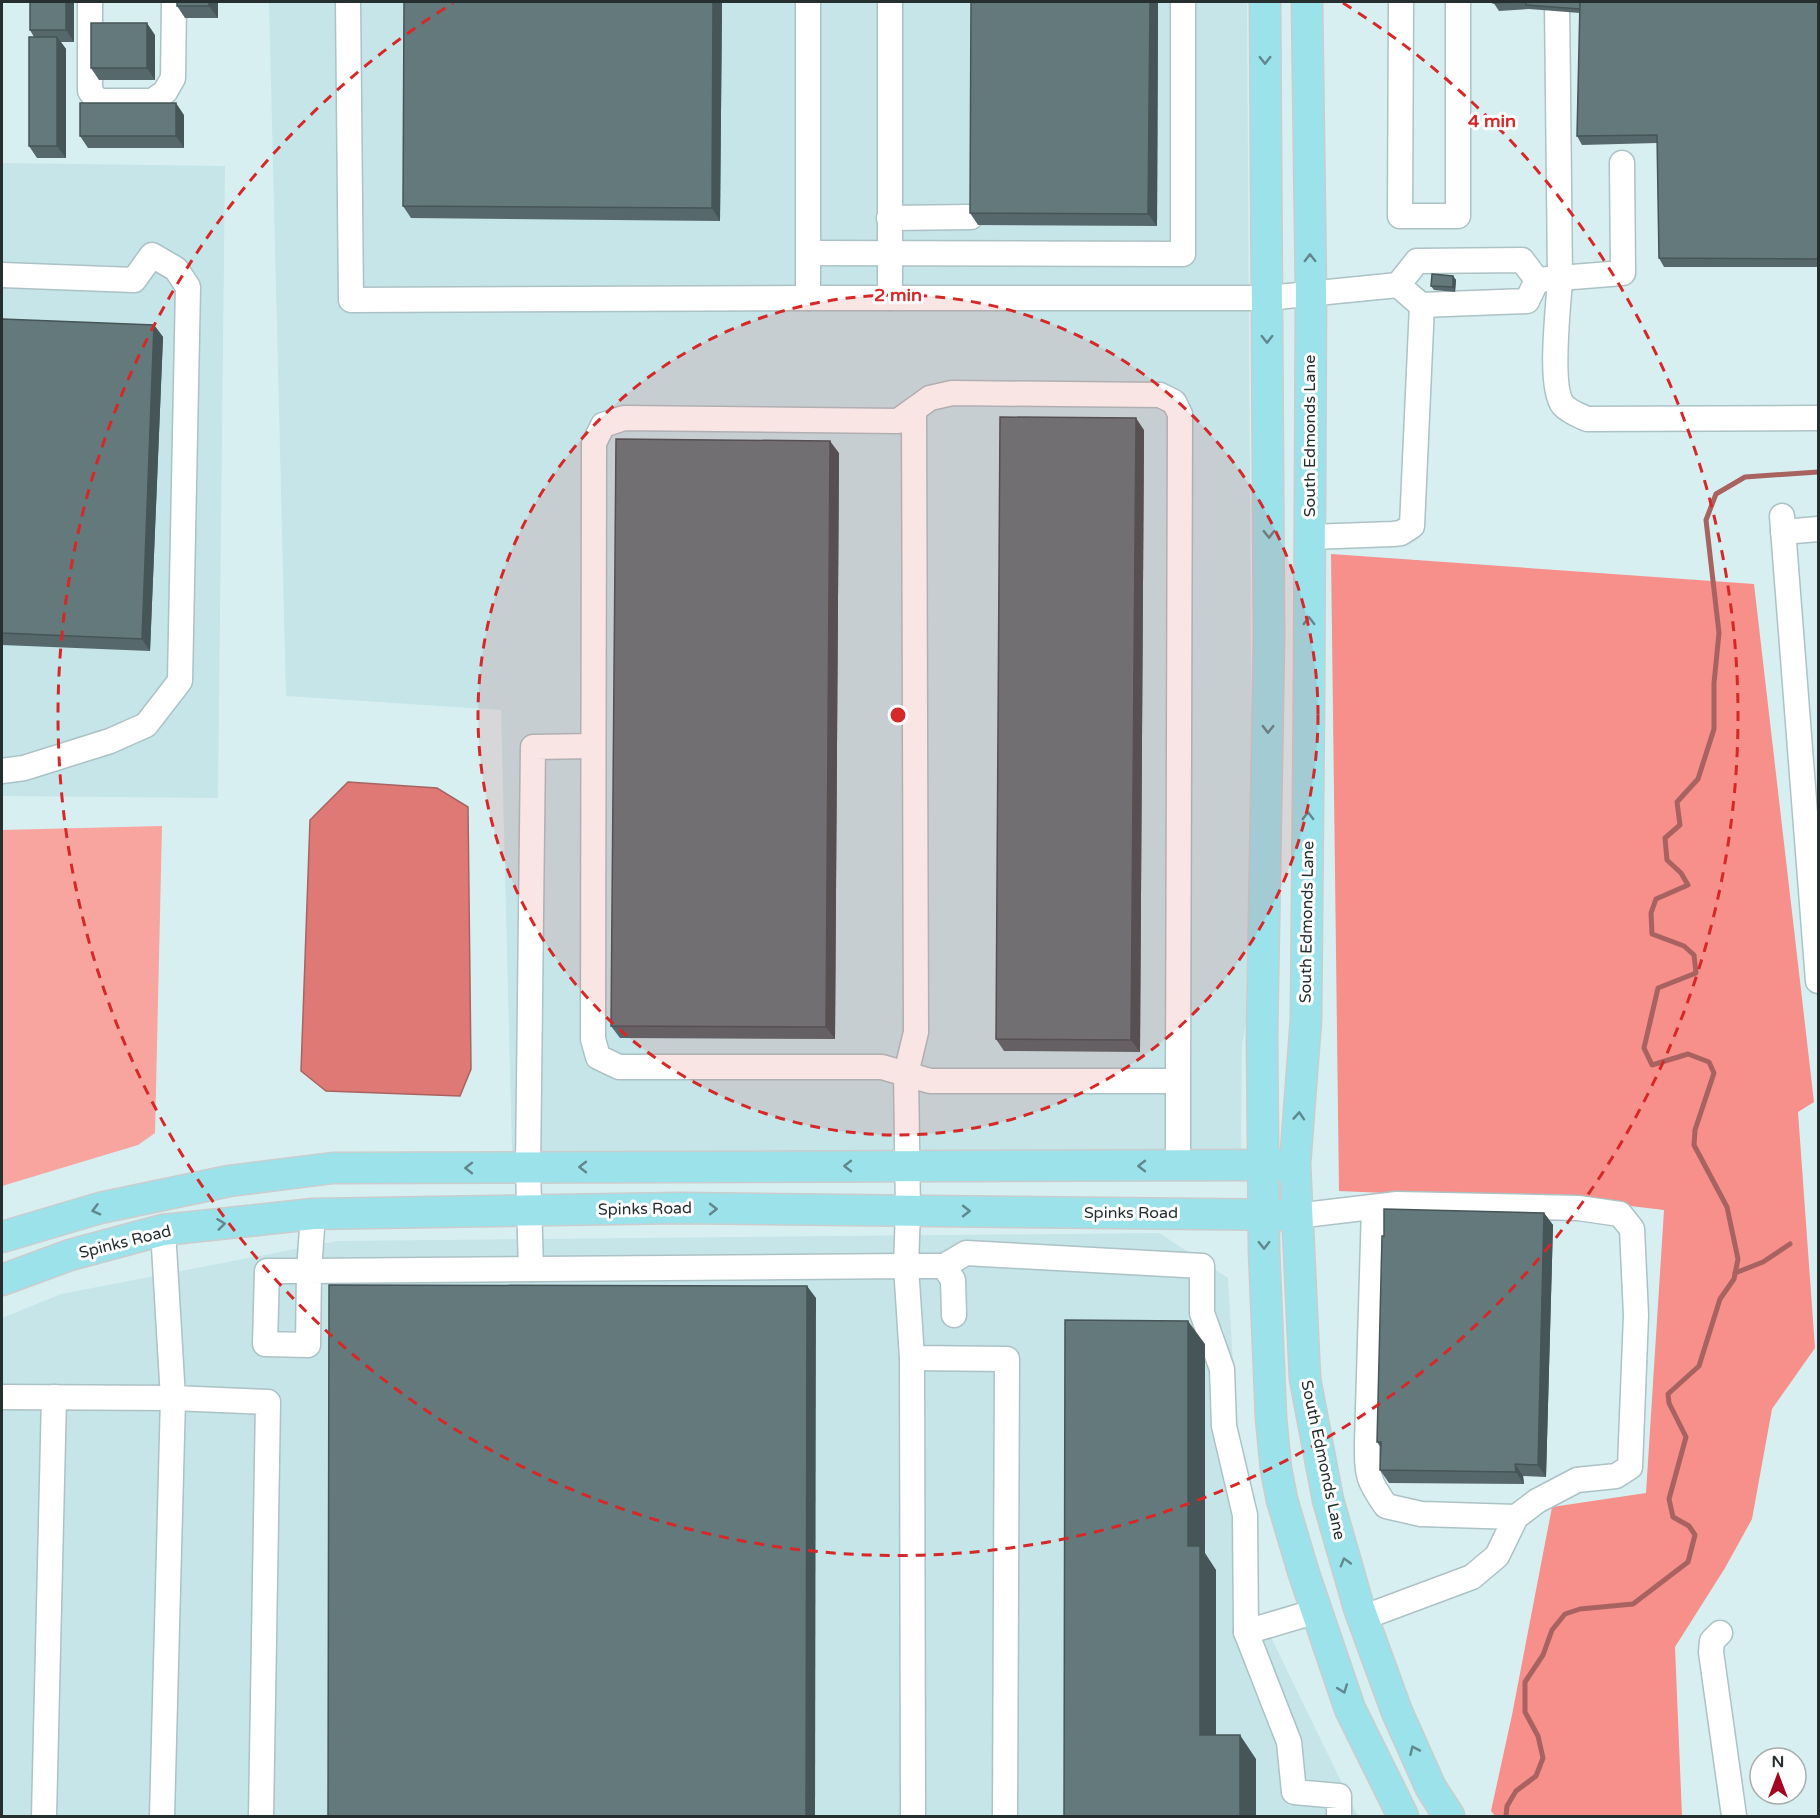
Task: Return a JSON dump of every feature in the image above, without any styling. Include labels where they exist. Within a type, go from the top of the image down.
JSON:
[{"type":"main road","points":[[1266,2],[1269,637],[1262,1020],[1264,1214],[1271,1418],[1282,1500],[1304,1574],[1350,1709],[1403,1816]]},
{"type":"main road","name":"South Edmonds Lane","points":[[1307,2],[1311,294],[1305,1019],[1295,1164],[1307,1391],[1328,1500],[1362,1618],[1397,1712],[1431,1788],[1449,1816]]},
{"type":"main road","points":[[1268,498],[1310,522]]},
{"type":"main road","points":[[2,1237],[100,1208],[229,1181],[333,1167],[1263,1166],[1295,1164]]},
{"type":"main road","points":[[153,1197],[163,1230]]},
{"type":"main road","name":"Spinks Road","points":[[2,1280],[70,1256],[163,1230],[314,1214],[680,1208],[1296,1216]]},
{"type":"main road","points":[[1317,1611],[1336,1617],[1356,1668],[1368,1691],[1381,1708],[1397,1712]]},
{"type":"street","points":[[90,2],[90,91],[98,101],[152,101],[165,92],[173,78],[174,2]]},
{"type":"street","points":[[348,2],[351,300],[1267,298],[1398,285],[1422,305],[1527,301],[1548,279]]},
{"type":"street","points":[[808,2],[808,298]]},
{"type":"street","points":[[890,2],[890,298]]},
{"type":"street","points":[[809,253],[1183,254],[1183,2]]},
{"type":"street","points":[[1401,2],[1400,216],[1458,216],[1458,2]]},
{"type":"street","points":[[1557,2],[1548,279],[1554,380],[1562,403],[1571,411],[1587,419],[1818,418]]},
{"type":"street","points":[[1398,285],[1417,261],[1522,260],[1548,279],[1623,273],[1622,163]]},
{"type":"street","points":[[890,218],[971,217]]},
{"type":"street","points":[[2,275],[134,280],[152,255],[176,268],[188,287],[180,681],[146,725],[99,744],[24,768],[2,771]]},
{"type":"street","points":[[1310,522],[1393,534],[1401,533],[1412,526],[1422,305]]},
{"type":"street","points":[[1178,1081],[930,1081],[882,1067],[619,1067],[598,1058],[593,1040],[594,443],[603,425],[624,418],[898,421],[930,398],[952,393],[1160,395],[1174,402],[1180,414],[1178,1166]]},
{"type":"street","points":[[913,1816],[912,1358],[906,1266],[908,1211],[906,1074],[916,1032],[914,410]]},
{"type":"street","points":[[1818,529],[1783,524],[1818,981]]},
{"type":"street","points":[[531,1269],[528,1168],[533,747],[593,746]]},
{"type":"street","points":[[1296,1216],[1397,1204],[1578,1208],[1620,1214],[1632,1229],[1636,1315],[1630,1467],[1616,1476],[1577,1480],[1537,1501],[1516,1517],[1497,1556],[1472,1577],[1362,1618]]},
{"type":"street","points":[[1374,1207],[1367,1443],[1367,1472],[1373,1486],[1386,1506],[1421,1514],[1516,1517]]},
{"type":"street","points":[[314,1214],[309,1271],[944,1266],[966,1253],[1202,1266],[1202,1313],[1222,1369],[1224,1426],[1245,1515],[1246,1632],[1289,1742],[1294,1792],[1339,1796],[1339,1816]]},
{"type":"street","points":[[162,1816],[173,1398],[163,1230]]},
{"type":"street","points":[[944,1266],[953,1280],[954,1315]]},
{"type":"street","points":[[912,1358],[1007,1359],[1005,1816]]},
{"type":"street","points":[[2,1396],[173,1398],[268,1402],[261,1816]]},
{"type":"street","points":[[44,1816],[54,1397]]},
{"type":"street","points":[[1246,1632],[1317,1611]]},
{"type":"street","points":[[1720,1633],[1713,1641],[1711,1652],[1734,1816]]},
{"type":"shaded area","points":[[269,2],[1247,2],[1253,983],[1242,1045],[1241,1151],[555,1155],[512,1152],[501,710],[286,696]]},
{"type":"shaded area","points":[[2,163],[225,166],[218,798],[2,796]]},
{"type":"shaded area","points":[[1331,554],[1754,584],[1814,1102],[1798,1112],[1815,1348],[1772,1409],[1752,1519],[1725,1568],[1675,1647],[1682,1816],[1495,1816],[1491,1811],[1552,1507],[1646,1493],[1664,1210],[1597,1202],[1339,1191]]},
{"type":"shaded area","points":[[348,782],[437,788],[468,807],[471,1069],[460,1096],[326,1091],[301,1071],[310,820]]},
{"type":"shaded area","points":[[162,826],[155,1133],[138,1145],[2,1186],[2,830]]},
{"type":"shaded area","points":[[1159,1233],[1228,1278],[1246,1586],[1358,1816],[2,1816],[2,1318],[61,1294],[337,1241]]},
{"type":"building","points":[[30,2],[66,2],[66,30],[30,30]]},
{"type":"building","points":[[177,2],[209,2],[209,6],[177,6]]},
{"type":"building","points":[[404,2],[713,2],[712,208],[403,206]]},
{"type":"building","points":[[971,2],[1150,2],[1148,214],[970,213]]},
{"type":"building","points":[[1526,2],[1580,2],[1580,9],[1526,5]]},
{"type":"building","points":[[1580,2],[1818,2],[1818,259],[1659,258],[1657,135],[1577,136]]},
{"type":"building","points":[[91,23],[147,23],[147,68],[91,68]]},
{"type":"building","points":[[29,37],[57,37],[57,146],[29,146]]},
{"type":"building","points":[[80,103],[176,103],[176,136],[80,136]]},
{"type":"building","points":[[1432,274],[1453,276],[1453,287],[1431,286]]},
{"type":"building","points":[[2,319],[154,325],[142,639],[2,633]]},
{"type":"building","points":[[1000,417],[1136,418],[1131,1040],[996,1039]]},
{"type":"building","points":[[616,439],[830,441],[826,1027],[611,1026]]},
{"type":"building","points":[[1384,1209],[1544,1213],[1538,1465],[1515,1464],[1516,1472],[1380,1470],[1381,1442],[1377,1442]]},
{"type":"building","points":[[329,1285],[807,1286],[806,1816],[328,1816]]},
{"type":"building","points":[[1065,1320],[1188,1321],[1188,1546],[1200,1546],[1200,1735],[1240,1735],[1240,1816],[1064,1816]]},
{"type":"waterway","points":[[1506,1816],[1507,1806],[1516,1791],[1536,1776],[1543,1758],[1538,1736],[1525,1712],[1525,1682],[1543,1655],[1552,1630],[1565,1614],[1580,1609],[1633,1604],[1688,1562],[1695,1535],[1689,1526],[1673,1517],[1669,1499],[1686,1437],[1669,1403],[1668,1394],[1699,1366],[1720,1299],[1734,1279],[1738,1259],[1727,1207],[1694,1145],[1695,1130],[1714,1073],[1709,1062],[1688,1054],[1652,1065],[1644,1048],[1658,988],[1696,973],[1694,955],[1684,946],[1652,934],[1651,913],[1656,899],[1688,885],[1681,873],[1667,860],[1665,838],[1680,825],[1677,802],[1698,779],[1714,729],[1714,683],[1719,633],[1706,520],[1716,494],[1745,477],[1818,472]]},
{"type":"waterway","points":[[1735,1273],[1763,1262],[1790,1244]]}]
